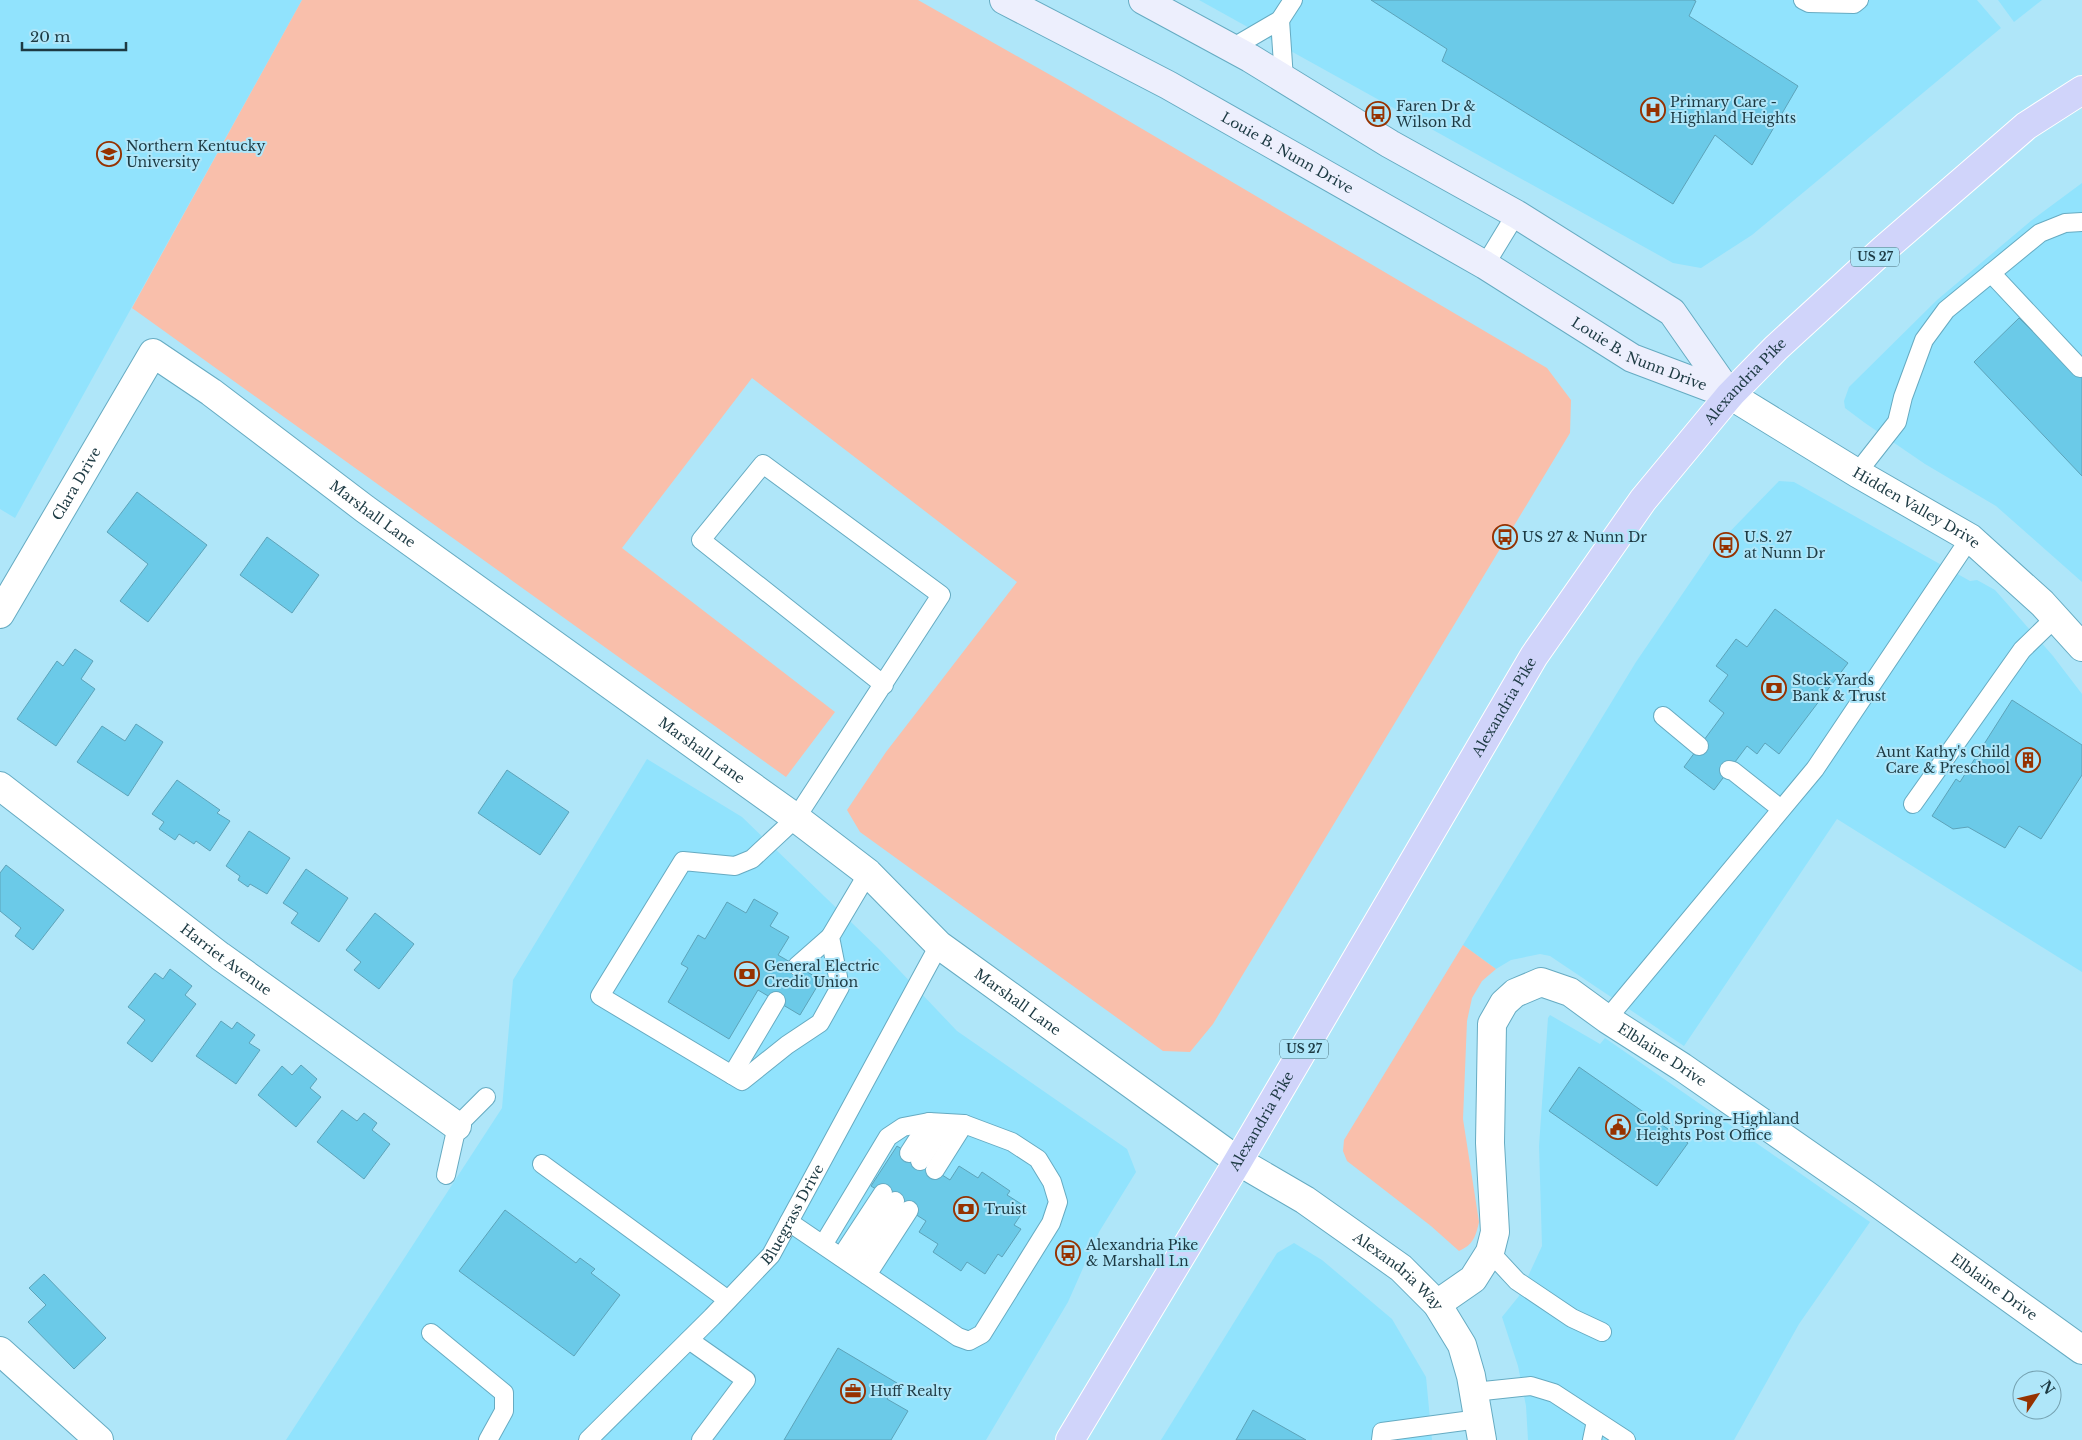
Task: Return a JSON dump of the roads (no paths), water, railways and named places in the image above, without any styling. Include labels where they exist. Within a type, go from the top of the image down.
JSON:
[{"type":"highway","name":"Alexandria Pike","points":[[1070,1440],[1238,1161],[1534,656],[1643,500],[1730,395],[1776,348],[1884,249],[2026,126],[2082,90]]},
{"type":"main road","name":"Louie B. Nunn Drive","points":[[1004,0],[1168,85],[1485,265],[1632,358],[1730,395]]},
{"type":"main road","name":"Louie B. Nunn Drive","points":[[1143,0],[1232,48],[1390,144],[1516,214],[1672,312],[1730,395]]},
{"type":"street","name":"Clara Drive","points":[[0,614],[153,353]]},
{"type":"street","name":"Marshall Lane","points":[[153,353],[218,398],[365,509],[796,818],[868,873],[939,945],[1238,1161]]},
{"type":"street","name":"Hidden Valley Drive","points":[[1730,395],[1857,473],[1970,538],[2072,630]]},
{"type":"street","name":"Harriet Avenue","points":[[0,786],[220,956],[458,1126]]},
{"type":"street","name":"Elblaine Drive","points":[[1437,1304],[1473,1279],[1490,1252],[1495,1232],[1490,1143],[1492,1024],[1504,1003],[1515,993],[1529,985],[1541,982],[1570,992],[1607,1019],[1690,1073],[1865,1194],[2082,1350]]},
{"type":"street","name":"Alexandria Way","points":[[1238,1161],[1305,1200],[1402,1268],[1437,1304],[1462,1345],[1474,1392],[1480,1429]]},
{"type":"street","points":[[0,1351],[99,1440]]},
{"type":"lane","points":[[1232,48],[1280,20],[1293,0]]},
{"type":"lane","points":[[1803,0],[1809,3],[1833,2],[1854,4],[1859,0]]},
{"type":"lane","points":[[1280,20],[1284,79]]},
{"type":"lane","points":[[1485,265],[1516,214]]},
{"type":"lane","points":[[1857,473],[1897,422],[1903,398],[1924,340],[1946,310],[2040,233],[2066,223],[2082,222]]},
{"type":"lane","points":[[1991,273],[2080,368]]},
{"type":"lane","points":[[830,937],[840,987],[820,1023],[787,1045],[742,1081],[600,996],[683,861],[735,866],[752,859],[796,818],[884,685],[941,595],[764,464],[701,540],[884,685]]},
{"type":"lane","points":[[1607,1019],[1815,769],[1970,538]]},
{"type":"lane","points":[[1913,804],[2022,650],[2072,630]]},
{"type":"lane","points":[[1663,716],[1699,746]]},
{"type":"lane","points":[[1729,770],[1733,771],[1781,809]]},
{"type":"lane","points":[[797,966],[830,937],[868,873]]},
{"type":"lane","name":"Bluegrass Drive","points":[[588,1440],[771,1255],[939,945]]},
{"type":"lane","points":[[732,1075],[776,1001]]},
{"type":"lane","points":[[446,1175],[458,1126],[486,1097]]},
{"type":"lane","points":[[789,1222],[854,1266],[958,1336],[968,1341],[982,1334],[1051,1223],[1058,1202],[1052,1182],[1038,1159],[1012,1142],[964,1124],[937,1122],[903,1127],[888,1137],[823,1245]]},
{"type":"lane","points":[[937,1122],[921,1162],[964,1124]]},
{"type":"lane","points":[[542,1164],[728,1300]]},
{"type":"lane","points":[[854,1266],[896,1202],[854,1266]]},
{"type":"lane","points":[[1490,1252],[1517,1281],[1572,1318],[1602,1332]]},
{"type":"lane","points":[[431,1333],[504,1394],[504,1411],[488,1440]]},
{"type":"lane","points":[[688,1340],[746,1380],[701,1440]]},
{"type":"lane","points":[[1474,1392],[1531,1386],[1554,1393],[1626,1440]]},
{"type":"lane","points":[[1592,1440],[1596,1421]]},
{"type":"lane","points":[[1381,1440],[1382,1432],[1480,1429]]},
{"type":"place","name":"Primary Care - Highland Heights","points":[[1653,110]]},
{"type":"place","name":"Faren Dr & Wilson Rd","points":[[1378,114]]},
{"type":"place","name":"Northern Kentucky University","points":[[109,154]]},
{"type":"place","name":"US 27 & Nunn Dr","points":[[1505,537]]},
{"type":"place","name":"U.S. 27 at Nunn Dr","points":[[1726,545]]},
{"type":"place","name":"Stock Yards Bank & Trust","points":[[1774,688]]},
{"type":"place","name":"Aunt Kathy's Child Care & Preschool","points":[[2028,760]]},
{"type":"place","name":"General Electric Credit Union","points":[[747,974]]},
{"type":"place","name":"Cold Spring–Highland Heights Post Office","points":[[1618,1127]]},
{"type":"place","name":"Truist","points":[[966,1209]]},
{"type":"place","name":"Alexandria Pike & Marshall Ln","points":[[1068,1253]]},
{"type":"place","name":"Huff Realty","points":[[853,1391]]}]
